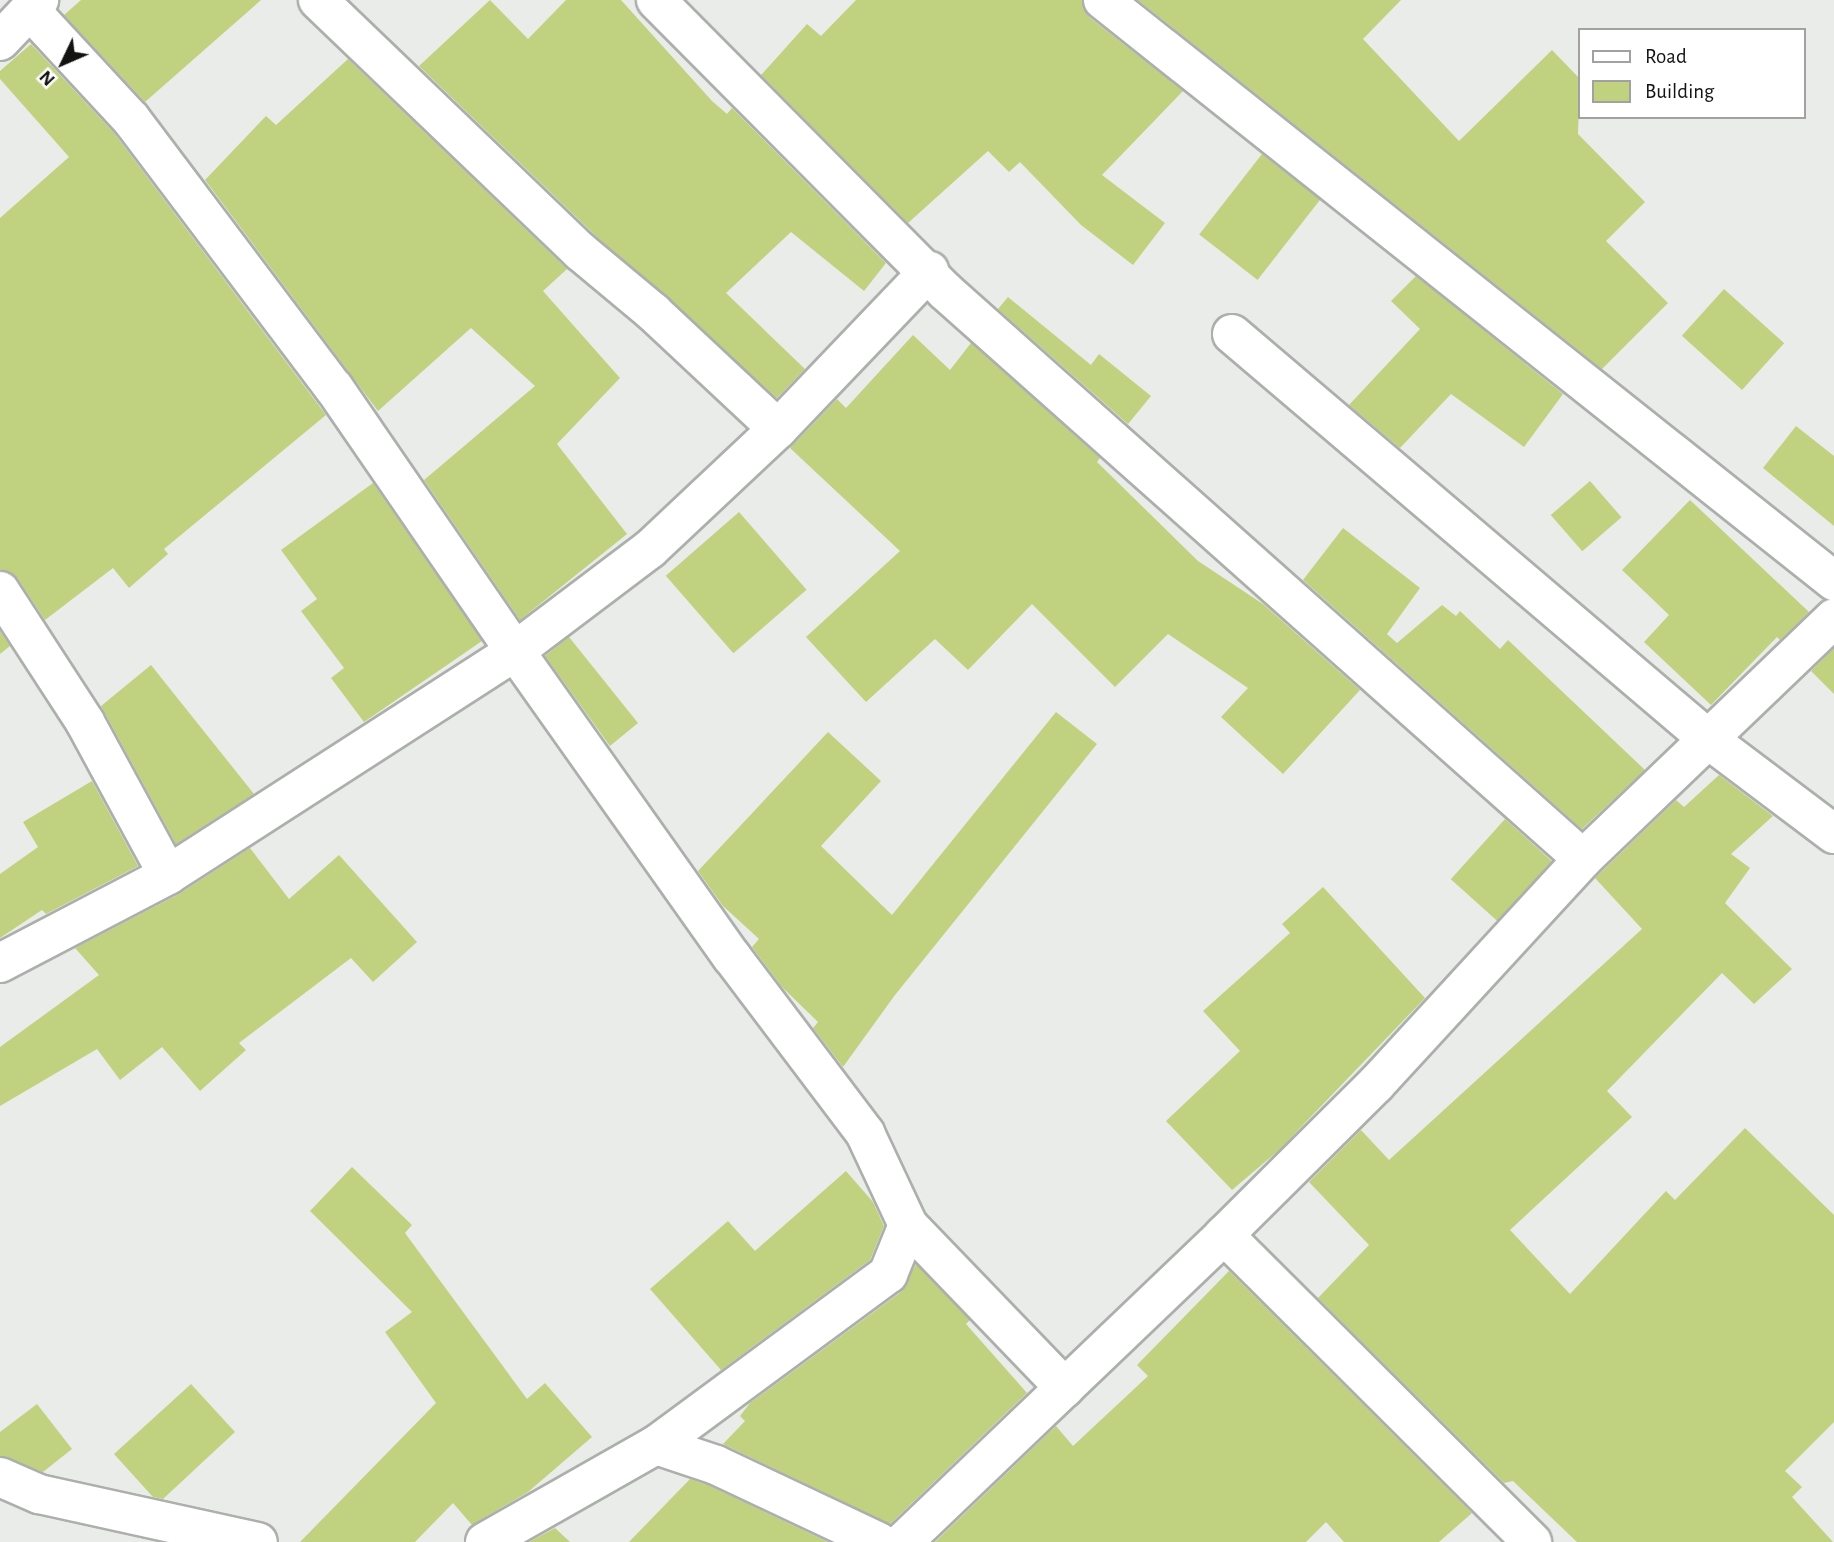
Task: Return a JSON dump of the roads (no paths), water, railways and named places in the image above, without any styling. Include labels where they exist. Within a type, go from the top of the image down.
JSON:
[{"type":"street","points":[[318,0],[582,252],[778,429]]},
{"type":"street","points":[[656,0],[929,271],[944,291],[1583,859]]},
{"type":"street","points":[[1103,0],[1834,581]]},
{"type":"street","points":[[0,41],[35,5],[131,119],[334,388],[515,651],[732,957],[865,1133],[908,1225],[1065,1388]]},
{"type":"street","points":[[0,963],[168,876],[515,651],[650,549],[778,429],[929,271]]},
{"type":"street","points":[[1232,334],[1708,740],[1834,834]]},
{"type":"street","points":[[0,591],[85,722],[168,876]]},
{"type":"street","points":[[903,1542],[1224,1235],[1376,1084],[1583,859],[1834,618]]},
{"type":"street","points":[[485,1542],[656,1445],[888,1274],[908,1225]]},
{"type":"street","points":[[1224,1235],[1532,1542]]},
{"type":"street","points":[[656,1445],[716,1465],[879,1542]]},
{"type":"street","points":[[0,1477],[39,1494],[258,1542]]}]
